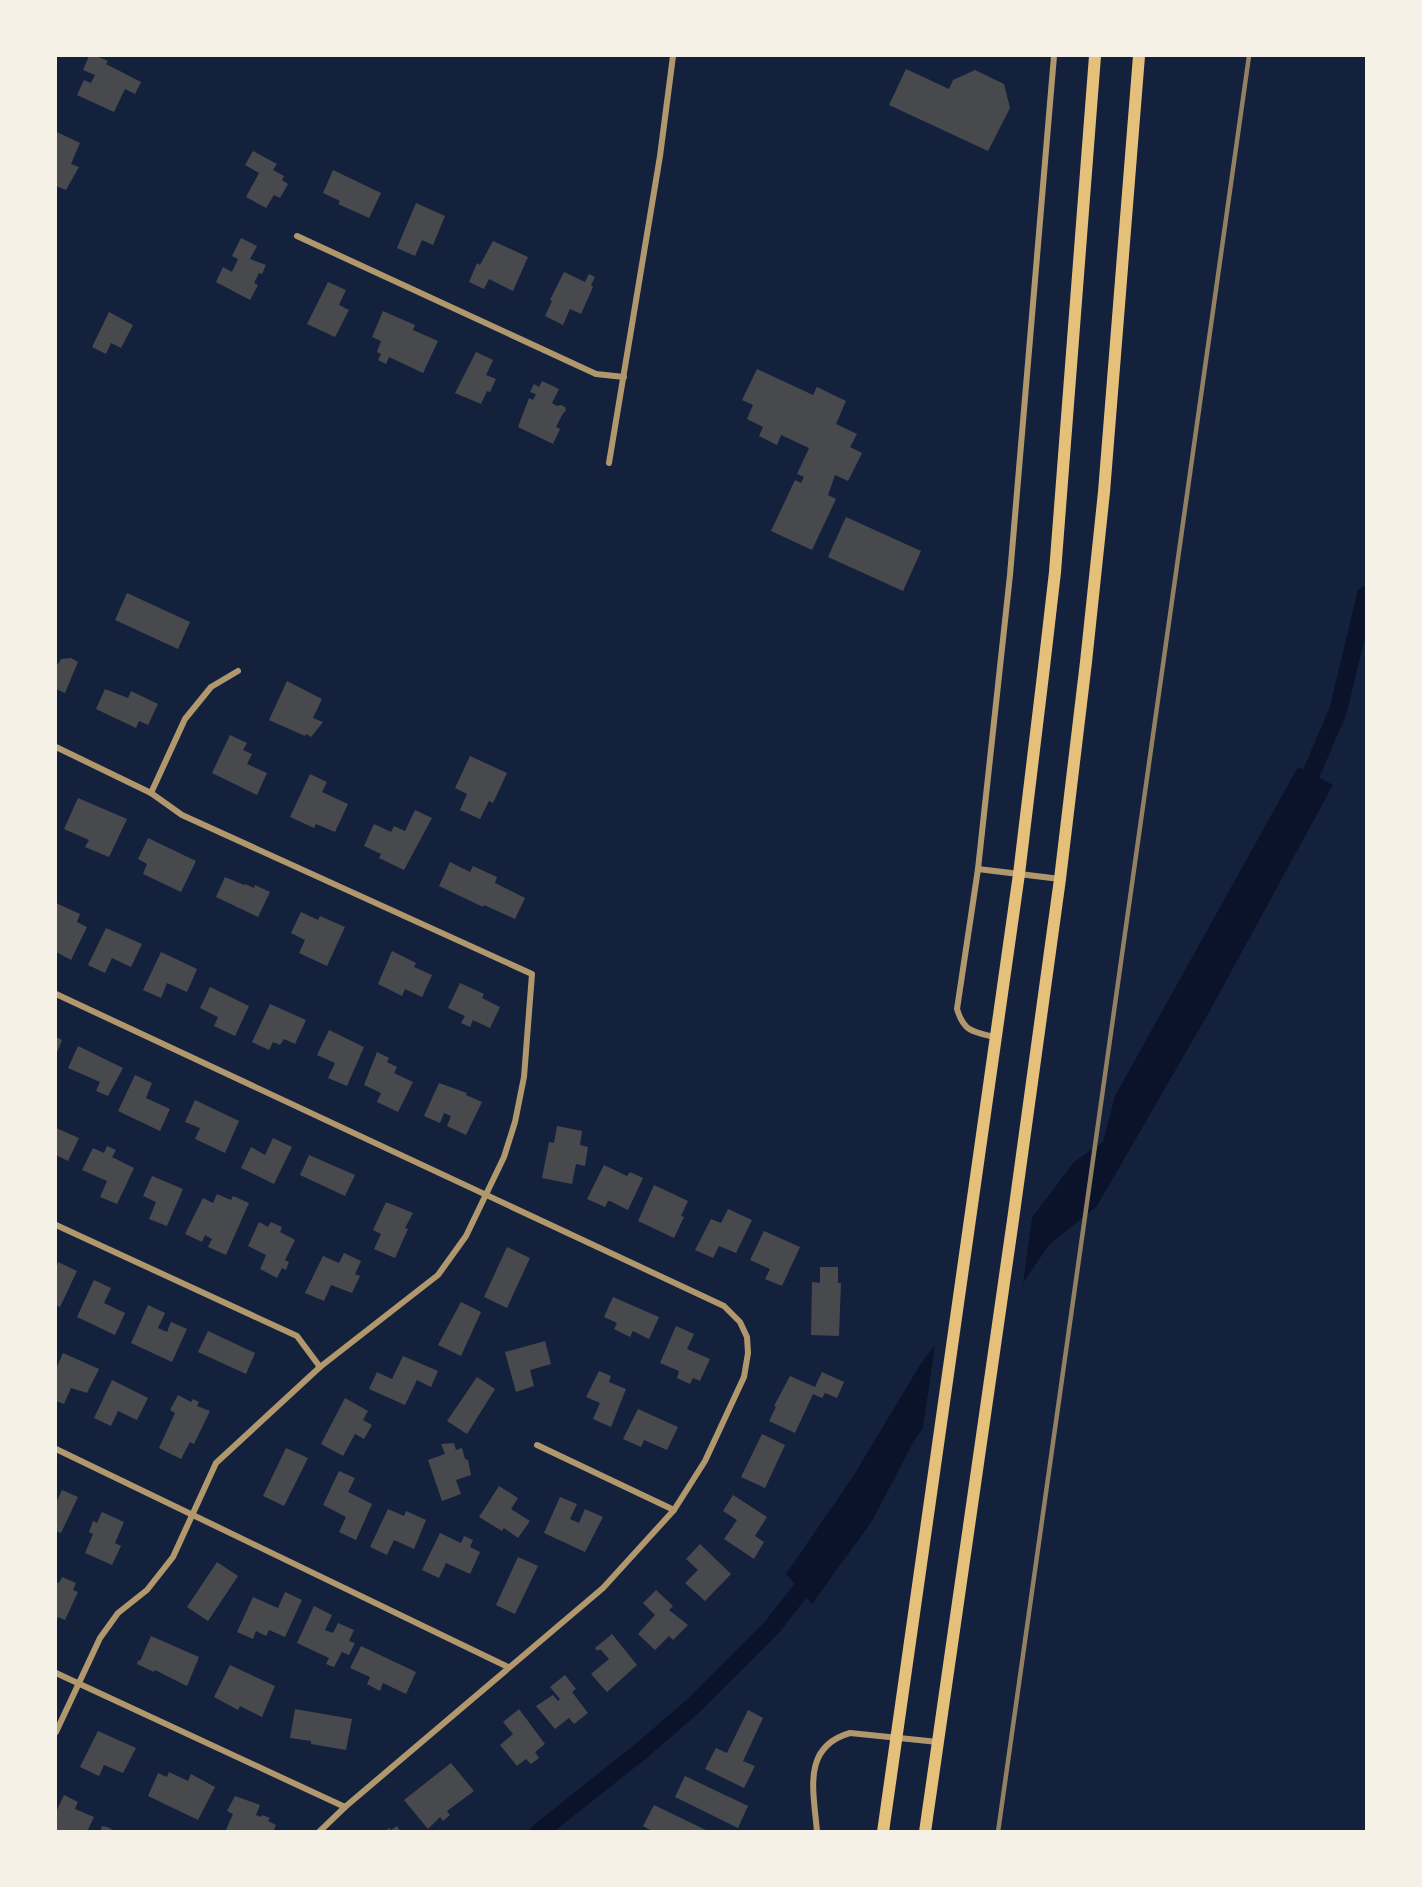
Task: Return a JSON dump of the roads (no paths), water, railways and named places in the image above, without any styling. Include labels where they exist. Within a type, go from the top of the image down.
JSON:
[{"type":"main road","points":[[883,1832],[994,1037],[1019,874],[1055,572],[1095,56]]},
{"type":"main road","points":[[926,1832],[1060,879],[1104,492],[1139,56]]},
{"type":"street","points":[[609,463],[660,156],[673,56]]},
{"type":"street","points":[[994,1037],[966,1028],[957,1009],[978,869],[1019,491],[1053,56]]},
{"type":"street","points":[[297,236],[596,374],[624,377]]},
{"type":"street","points":[[151,793],[185,719],[211,687],[238,671]]},
{"type":"street","points":[[56,747],[151,793],[182,815],[532,974],[524,1077],[515,1122],[504,1157],[466,1236],[438,1275],[320,1367],[216,1463],[173,1557],[147,1590],[118,1613],[100,1638],[56,1732]]},
{"type":"street","points":[[978,869],[1060,879]]},
{"type":"street","points":[[56,994],[724,1306],[740,1322],[747,1337],[748,1353],[744,1377],[705,1461],[674,1509],[603,1588],[345,1807],[319,1832]]},
{"type":"street","points":[[56,1225],[297,1336],[320,1367]]},
{"type":"street","points":[[537,1445],[674,1509]]},
{"type":"street","points":[[56,1449],[508,1667]]},
{"type":"street","points":[[56,1673],[345,1807]]},
{"type":"street","points":[[817,1832],[813,1776],[817,1759],[826,1744],[850,1733],[938,1742]]},
{"type":"water","points":[[1298,767],[1333,785],[1208,1014],[1097,1206],[1049,1245],[914,1441],[872,1521],[812,1604],[786,1574],[852,1478],[920,1365],[1074,1162],[1103,1142],[1115,1096]]},
{"type":"waterway","points":[[1302,795],[1338,711],[1366,595]]},
{"type":"waterway","points":[[539,1832],[641,1751],[693,1706],[773,1626],[815,1572]]},
{"type":"railway","points":[[998,1832],[1249,56]]}]
